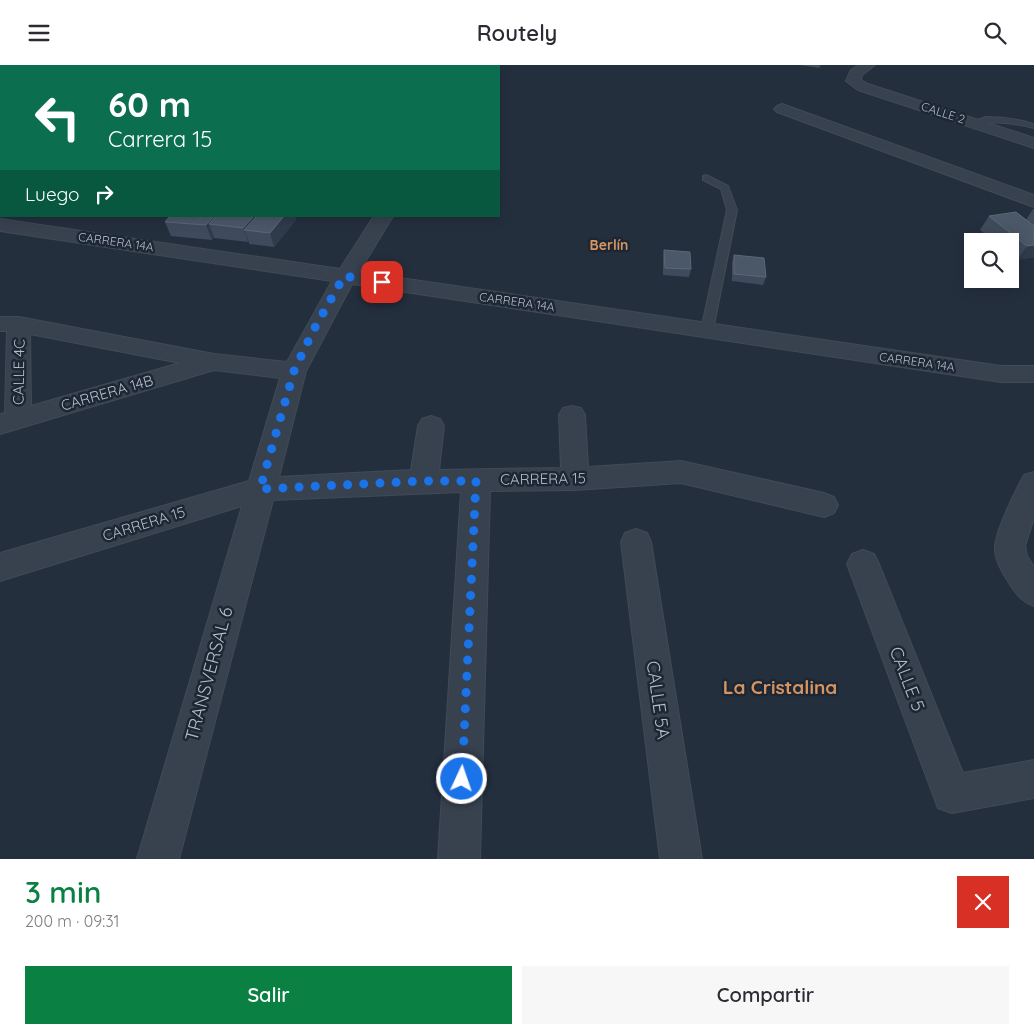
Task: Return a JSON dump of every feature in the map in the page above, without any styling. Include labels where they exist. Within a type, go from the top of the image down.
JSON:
[{"type":"street","name":"CALLE 2","points":[[868,65],[856,73],[853,81],[863,87],[1034,143]]},
{"type":"street","points":[[782,109],[1034,201]]},
{"type":"street","points":[[939,128],[955,117]]},
{"type":"street","name":"TRANSVERSAL 6","points":[[158,859],[294,371],[313,331],[344,276],[383,217]]},
{"type":"street","name":"CARRERA 14A","points":[[0,225],[1001,374],[1034,374]]},
{"type":"street","points":[[146,246],[167,228]]},
{"type":"street","points":[[10,324],[214,362],[294,371]]},
{"type":"street","name":"CALLE 4C","points":[[9,422],[10,324]]},
{"type":"street","name":"CARRERA 14B","points":[[9,422],[214,362]]},
{"type":"street","points":[[572,415],[575,479]]},
{"type":"street","points":[[423,481],[431,426]]},
{"type":"street","name":"CARRERA 15","points":[[0,567],[260,489],[423,481],[575,479],[681,472],[824,505]]},
{"type":"street","points":[[459,859],[476,481]]},
{"type":"street","points":[[1034,483],[1009,550],[1017,570],[1034,592]]},
{"type":"street","name":"CALLE 5A","points":[[636,542],[680,859]]},
{"type":"street","name":"CALLE 5","points":[[863,564],[952,794],[1034,779]]},
{"type":"lane","points":[[972,123],[978,120],[1020,121],[1034,126]]},
{"type":"lane","points":[[706,178],[725,187],[732,210],[707,330]]},
{"type":"building","points":[[1016,212],[1034,226],[1034,245],[1027,246],[1019,240],[1019,233],[1011,233],[989,216]]},
{"type":"building","points":[[169,217],[213,217],[206,225],[165,222]]},
{"type":"building","points":[[215,217],[253,217],[243,228],[209,224]]},
{"type":"building","points":[[256,217],[283,217],[270,233],[244,230]]},
{"type":"building","points":[[664,250],[690,252],[691,269],[665,268]]},
{"type":"building","points":[[734,255],[764,258],[766,277],[734,274]]},
{"type":"district","name":"Berlín","points":[[609,245]]},
{"type":"district","name":"La Cristalina","points":[[780,687]]},
{"type":"route","points":[[382,282],[344,276],[313,331],[294,371],[260,489],[423,481],[476,481],[462,779]]}]
